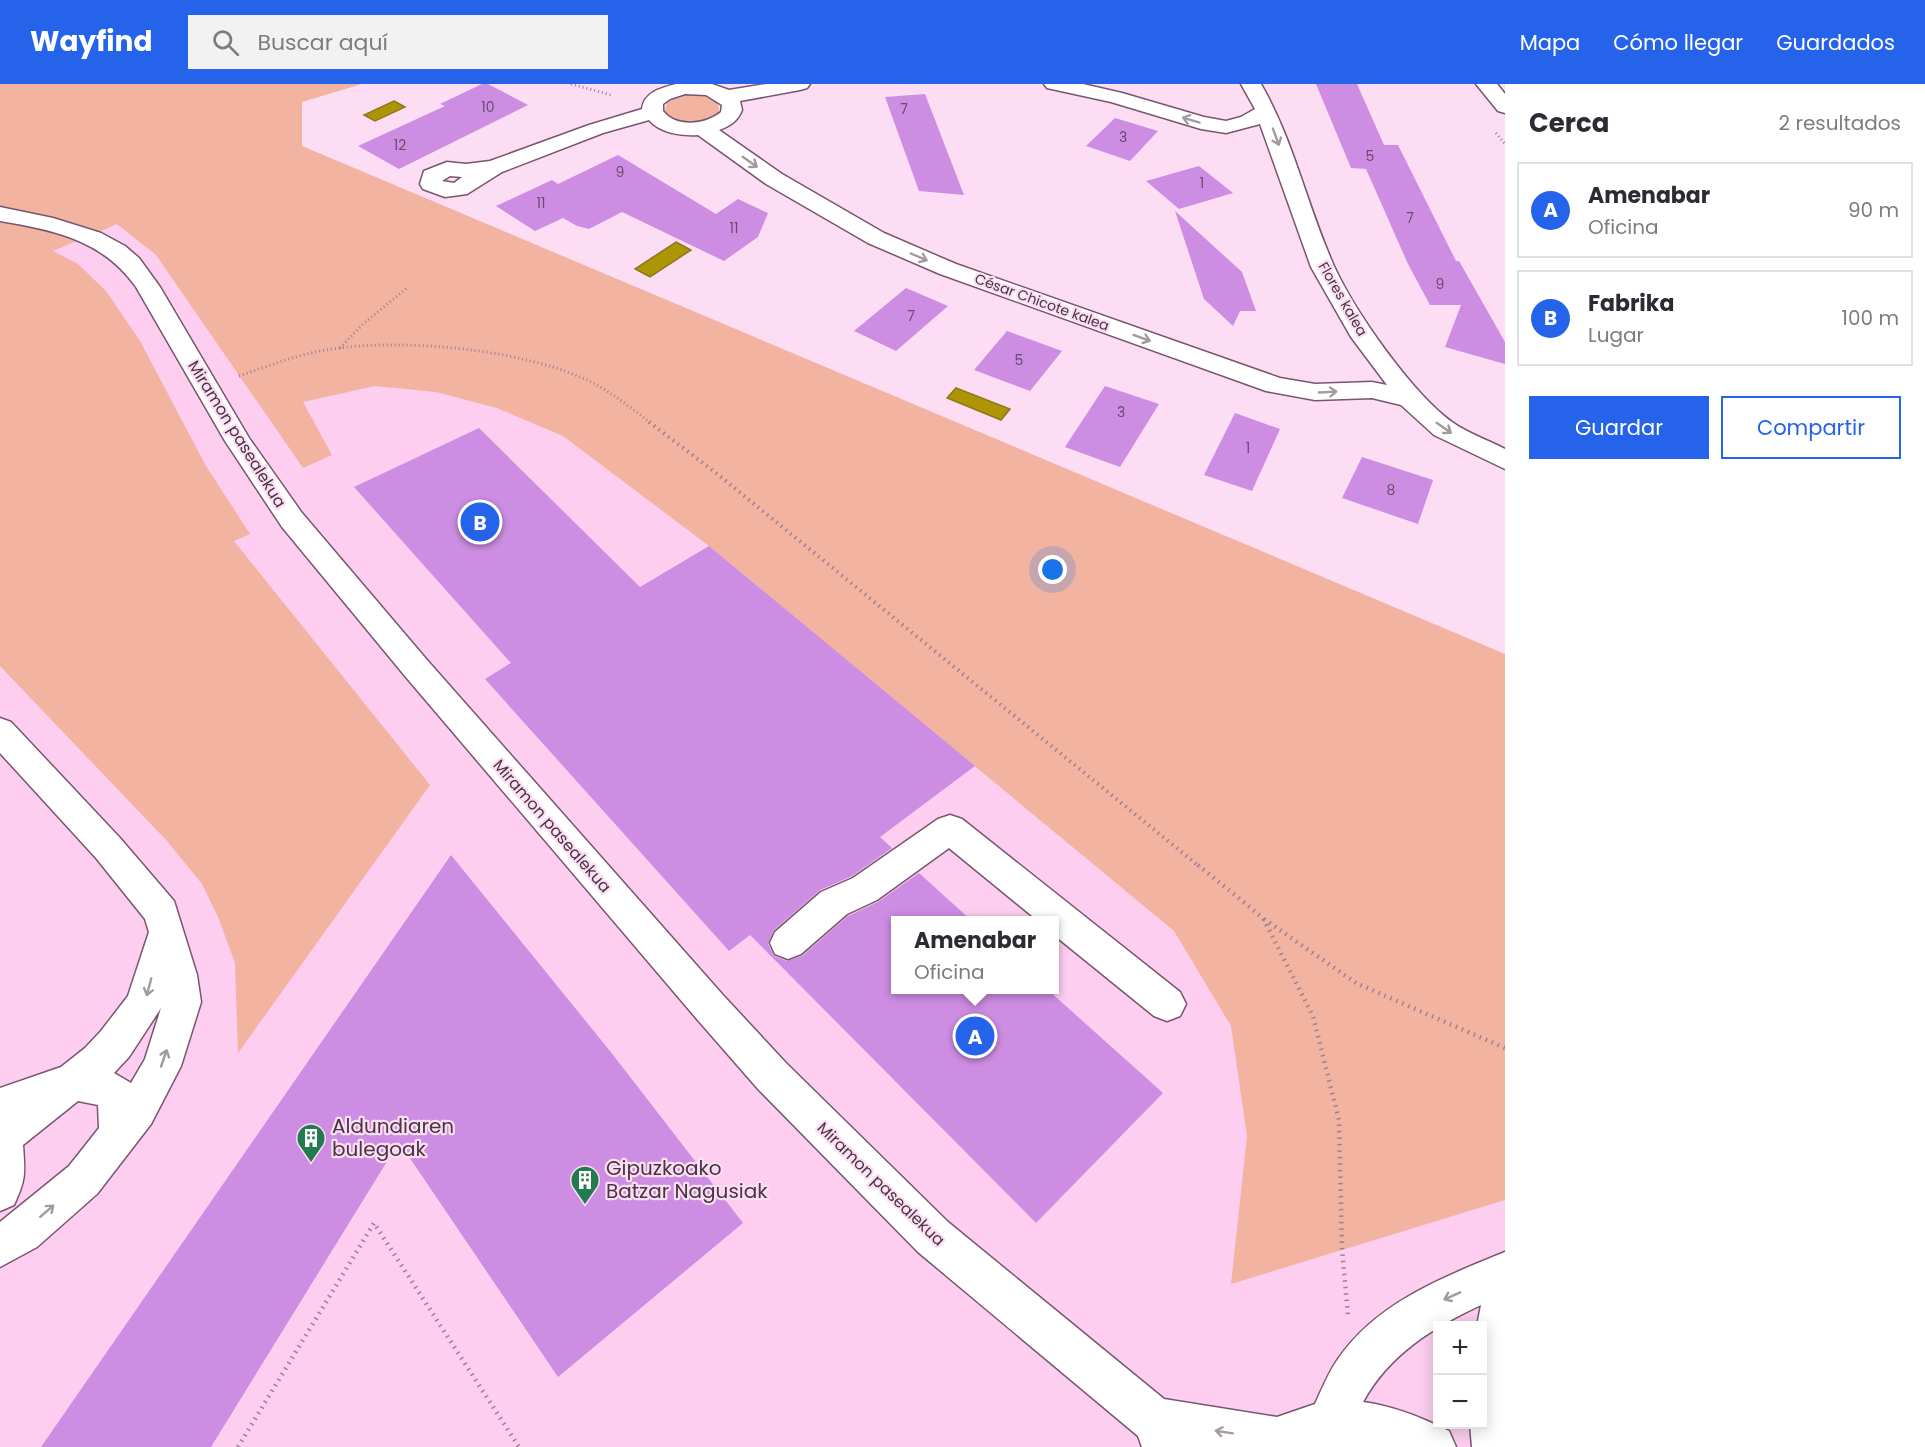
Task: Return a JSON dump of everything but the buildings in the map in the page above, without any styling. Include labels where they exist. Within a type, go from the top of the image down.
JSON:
[{"type":"street","points":[[727,97],[800,84]]},
{"type":"street","points":[[1054,84],[1115,97],[1201,123],[1226,127],[1248,122],[1266,111]]},
{"type":"street","name":"Flores kalea","points":[[1251,84],[1266,111],[1323,267],[1364,337],[1410,398],[1443,429],[1505,460]]},
{"type":"street","points":[[1486,84],[1505,107]]},
{"type":"street","points":[[695,86],[727,97],[732,104],[732,111],[728,118],[715,125],[702,128],[673,127],[662,123],[651,113],[651,106],[655,99],[665,89],[695,86]]},
{"type":"street","points":[[468,176],[596,129],[651,113]]},
{"type":"street","name":"César Chicote kalea","points":[[702,128],[774,179],[824,209],[876,238],[948,269],[1275,386],[1315,393],[1372,390],[1410,398]]},
{"type":"street","name":"Miramon pasealekua","points":[[0,214],[44,223],[116,250],[141,276],[266,485],[292,520],[636,923],[772,1076],[933,1237],[1159,1434],[1277,1444],[1292,1434],[1329,1424],[1372,1425],[1418,1439],[1433,1447]]},
{"type":"street","points":[[0,731],[108,848],[161,912],[179,975],[182,1002],[162,1066],[137,1111],[83,1180],[22,1232],[0,1246]]},
{"type":"street","points":[[788,943],[834,903],[865,889],[950,829],[1058,916]]},
{"type":"street","points":[[1059,917],[1167,1004]]},
{"type":"street","points":[[0,1191],[4,1176],[1,1129],[99,1061],[144,1005],[167,931]]},
{"type":"street","points":[[71,1082],[98,1085],[117,1095],[119,1134]]},
{"type":"street","points":[[1329,1424],[1353,1375],[1380,1342],[1427,1307],[1505,1272]]},
{"type":"street","points":[[1495,1447],[1491,1428],[1492,1365],[1505,1291]]},
{"type":"path","points":[[340,348],[363,324],[407,288]]},
{"type":"path","points":[[207,386],[303,355],[340,348],[428,346],[479,351],[536,364],[592,383],[636,412],[716,473],[1263,918],[1356,983],[1505,1048]]},
{"type":"path","points":[[1263,918],[1313,1016],[1339,1120],[1342,1249],[1353,1375]]},
{"type":"path","points":[[238,1447],[374,1223],[519,1447]]},
{"type":"shaded area","points":[[0,84],[362,84],[302,102],[302,146],[1505,654],[1505,1200],[1231,1284],[1247,1136],[1231,1026],[1174,931],[709,546],[563,436],[497,408],[436,392],[375,386],[303,402],[332,455],[303,468],[156,255],[117,224],[53,251],[78,264],[106,291],[140,341],[206,466],[250,534],[234,541],[430,785],[238,1053],[235,963],[218,917],[202,884],[167,841],[0,666]]},
{"type":"shaded area","points":[[689,94],[707,96],[718,103],[719,112],[699,122],[684,122],[670,116],[665,111],[667,102]]},
{"type":"shaded area","points":[[394,101],[405,107],[375,121],[364,115]]},
{"type":"shaded area","points":[[302,146],[1505,654],[1505,1447],[0,1447],[0,267],[52,251]]},
{"type":"shaded area","points":[[676,242],[691,250],[650,277],[635,269]]},
{"type":"shaded area","points":[[956,388],[1010,409],[1001,420],[947,398]]},
{"type":"place","name":"Fabrika","points":[[480,522]]},
{"type":"place","name":"Amenabar","points":[[975,1036]]},
{"type":"place","name":"Aldundiaren bulegoak","points":[[311,1164]]},
{"type":"place","name":"Gipuzkoako Batzar Nagusiak","points":[[585,1206]]}]
